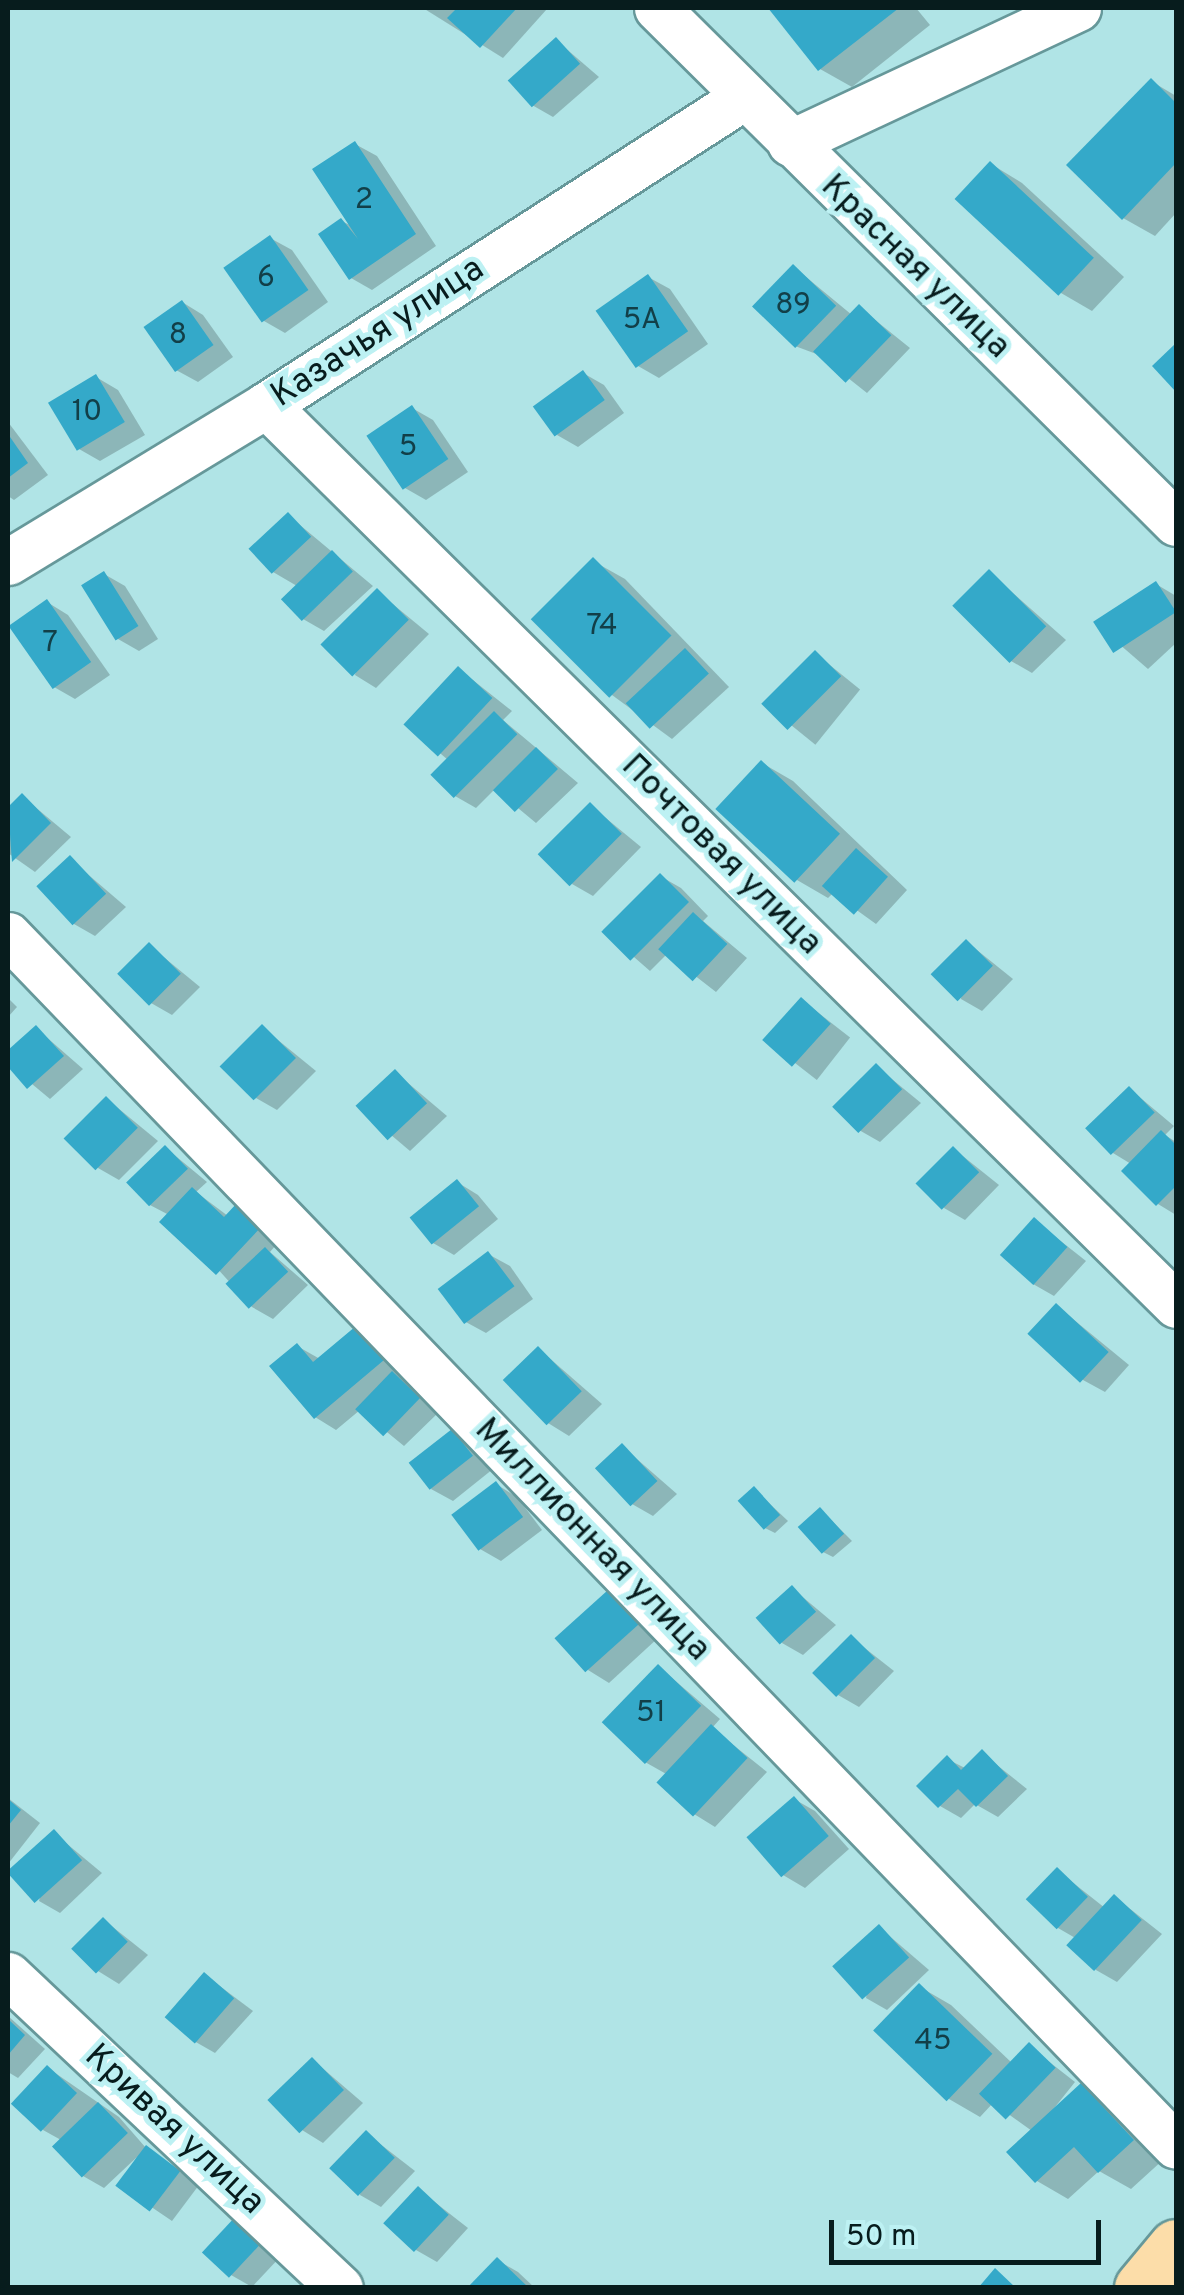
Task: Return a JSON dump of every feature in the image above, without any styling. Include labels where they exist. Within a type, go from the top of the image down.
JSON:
[{"type":"main road","points":[[1142,2288],[1176,2248]]},
{"type":"street","name":"Красная улица","points":[[657,8],[1176,522]]},
{"type":"street","points":[[790,143],[1078,8]]},
{"type":"street","name":"Казачья улица","points":[[8,562],[266,405],[744,97]]},
{"type":"street","name":"Почтовая улица","points":[[266,405],[1176,1305]]},
{"type":"street","name":"Миллионная улица","points":[[8,935],[1176,2146]]},
{"type":"street","name":"Кривая улица","points":[[8,1974],[340,2288]]},
{"type":"building","points":[[457,8],[517,8],[480,48],[447,18]]},
{"type":"building","points":[[768,8],[899,8],[818,71]]},
{"type":"building","points":[[556,37],[580,64],[532,107],[508,80]]},
{"type":"building","points":[[1151,78],[1176,103],[1176,163],[1122,220],[1066,165]]},
{"type":"building","points":[[355,141],[416,234],[349,280],[318,234],[341,218],[358,239],[312,169]]},
{"type":"building","points":[[990,161],[1094,258],[1058,296],[955,199]]},
{"type":"building","points":[[270,235],[308,290],[262,323],[223,268]]},
{"type":"building","points":[[793,264],[836,306],[795,348],[752,306]]},
{"type":"building","points":[[648,274],[688,331],[636,368],[596,311]]},
{"type":"building","points":[[182,300],[214,345],[175,372],[143,327]]},
{"type":"building","points":[[859,304],[891,335],[846,383],[813,351]]},
{"type":"building","points":[[1176,343],[1176,392],[1152,366]]},
{"type":"building","points":[[583,370],[605,400],[555,436],[533,406]]},
{"type":"building","points":[[96,374],[125,422],[77,451],[48,403]]},
{"type":"building","points":[[412,405],[448,459],[403,490],[366,436]]},
{"type":"building","points":[[8,434],[28,463],[8,478]]},
{"type":"building","points":[[288,512],[311,537],[272,574],[249,549]]},
{"type":"building","points":[[332,550],[353,572],[302,621],[281,599]]},
{"type":"building","points":[[593,557],[671,635],[609,698],[531,619]]},
{"type":"building","points":[[989,569],[1046,626],[1010,663],[952,606]]},
{"type":"building","points":[[104,571],[138,626],[116,640],[81,585]]},
{"type":"building","points":[[1156,581],[1176,612],[1113,653],[1093,622]]},
{"type":"building","points":[[377,588],[409,620],[352,676],[320,645]]},
{"type":"building","points":[[47,599],[91,662],[53,689],[8,626]]},
{"type":"building","points":[[685,648],[709,674],[650,729],[626,703]]},
{"type":"building","points":[[815,650],[841,676],[787,730],[761,704]]},
{"type":"building","points":[[458,666],[492,698],[438,757],[403,725]]},
{"type":"building","points":[[494,711],[517,734],[454,798],[430,775]]},
{"type":"building","points":[[536,747],[558,769],[515,812],[493,790]]},
{"type":"building","points":[[761,760],[840,834],[794,883],[715,809]]},
{"type":"building","points":[[22,793],[51,823],[12,862],[8,807]]},
{"type":"building","points":[[590,802],[622,834],[569,886],[538,854]]},
{"type":"building","points":[[856,848],[888,877],[854,915],[822,886]]},
{"type":"building","points":[[70,855],[106,894],[73,925],[36,886]]},
{"type":"building","points":[[660,873],[689,902],[630,961],[601,932]]},
{"type":"building","points":[[693,912],[727,944],[693,981],[658,949]]},
{"type":"building","points":[[966,939],[993,966],[958,1001],[931,974]]},
{"type":"building","points":[[149,942],[181,974],[149,1006],[117,974]]},
{"type":"building","points":[[801,997],[831,1024],[792,1067],[762,1040]]},
{"type":"building","points":[[262,1024],[296,1058],[254,1100],[220,1066]]},
{"type":"building","points":[[36,1025],[64,1056],[27,1089],[8,1067],[8,1050]]},
{"type":"building","points":[[876,1063],[902,1089],[858,1133],[832,1107]]},
{"type":"building","points":[[395,1069],[427,1103],[388,1140],[356,1106]]},
{"type":"building","points":[[1129,1086],[1155,1113],[1111,1155],[1085,1128]]},
{"type":"building","points":[[106,1096],[138,1128],[95,1170],[64,1138]]},
{"type":"building","points":[[1161,1130],[1176,1145],[1176,1186],[1156,1206],[1121,1171]]},
{"type":"building","points":[[165,1145],[188,1169],[149,1206],[126,1183]]},
{"type":"building","points":[[953,1146],[979,1172],[942,1210],[916,1183]]},
{"type":"building","points":[[457,1179],[479,1206],[432,1245],[410,1217]]},
{"type":"building","points":[[192,1187],[224,1217],[238,1202],[263,1225],[216,1275],[159,1222]]},
{"type":"building","points":[[1034,1217],[1067,1247],[1033,1285],[1000,1255]]},
{"type":"building","points":[[265,1247],[288,1272],[249,1309],[226,1284]]},
{"type":"building","points":[[488,1251],[514,1286],[464,1324],[438,1289]]},
{"type":"building","points":[[1056,1303],[1109,1352],[1080,1383],[1027,1334]]},
{"type":"building","points":[[356,1326],[384,1360],[314,1419],[269,1366],[297,1343],[313,1362]]},
{"type":"building","points":[[538,1346],[582,1391],[547,1425],[503,1380]]},
{"type":"building","points":[[392,1371],[420,1398],[383,1436],[355,1409]]},
{"type":"building","points":[[452,1429],[473,1456],[430,1490],[409,1463]]},
{"type":"building","points":[[622,1443],[657,1481],[630,1506],[595,1468]]},
{"type":"building","points":[[496,1481],[523,1517],[478,1551],[451,1515]]},
{"type":"building","points":[[754,1486],[780,1515],[764,1530],[738,1501]]},
{"type":"building","points":[[820,1507],[844,1534],[822,1554],[798,1527]]},
{"type":"building","points":[[792,1585],[816,1612],[780,1645],[756,1618]]},
{"type":"building","points":[[608,1590],[639,1624],[585,1672],[554,1638]]},
{"type":"building","points":[[851,1634],[875,1658],[836,1697],[812,1673]]},
{"type":"building","points":[[658,1664],[701,1706],[645,1764],[602,1722]]},
{"type":"building","points":[[711,1724],[748,1758],[693,1817],[656,1783]]},
{"type":"building","points":[[982,1749],[1008,1776],[976,1807],[958,1789],[938,1808],[916,1786],[947,1755],[961,1770]]},
{"type":"building","points":[[794,1796],[829,1836],[781,1877],[746,1837]]},
{"type":"building","points":[[8,1799],[21,1810],[8,1826]]},
{"type":"building","points":[[54,1829],[82,1860],[35,1903],[8,1870]]},
{"type":"building","points":[[1057,1867],[1088,1897],[1057,1929],[1026,1899]]},
{"type":"building","points":[[1114,1894],[1142,1920],[1094,1971],[1066,1945]]},
{"type":"building","points":[[103,1917],[128,1942],[96,1974],[71,1949]]},
{"type":"building","points":[[879,1924],[909,1957],[862,2000],[832,1966]]},
{"type":"building","points":[[204,1972],[234,1998],[195,2044],[165,2017]]},
{"type":"building","points":[[919,1983],[992,2054],[947,2101],[873,2030]]},
{"type":"building","points":[[8,2019],[25,2035],[8,2055]]},
{"type":"building","points":[[1029,2042],[1056,2068],[1006,2119],[979,2094]]},
{"type":"building","points":[[312,2057],[344,2090],[299,2133],[267,2100]]},
{"type":"building","points":[[47,2065],[77,2093],[41,2132],[11,2104]]},
{"type":"building","points":[[1081,2083],[1134,2140],[1098,2173],[1074,2147],[1035,2183],[1006,2152]]},
{"type":"building","points":[[98,2102],[128,2133],[82,2177],[52,2146]]},
{"type":"building","points":[[366,2130],[395,2158],[358,2196],[329,2168]]},
{"type":"building","points":[[146,2145],[180,2171],[150,2212],[115,2186]]},
{"type":"building","points":[[418,2186],[449,2215],[414,2252],[383,2223]]},
{"type":"building","points":[[236,2216],[263,2241],[229,2278],[202,2253]]},
{"type":"building","points":[[497,2257],[529,2288],[467,2288]]},
{"type":"building","points":[[995,2268],[1016,2288],[978,2288]]}]
